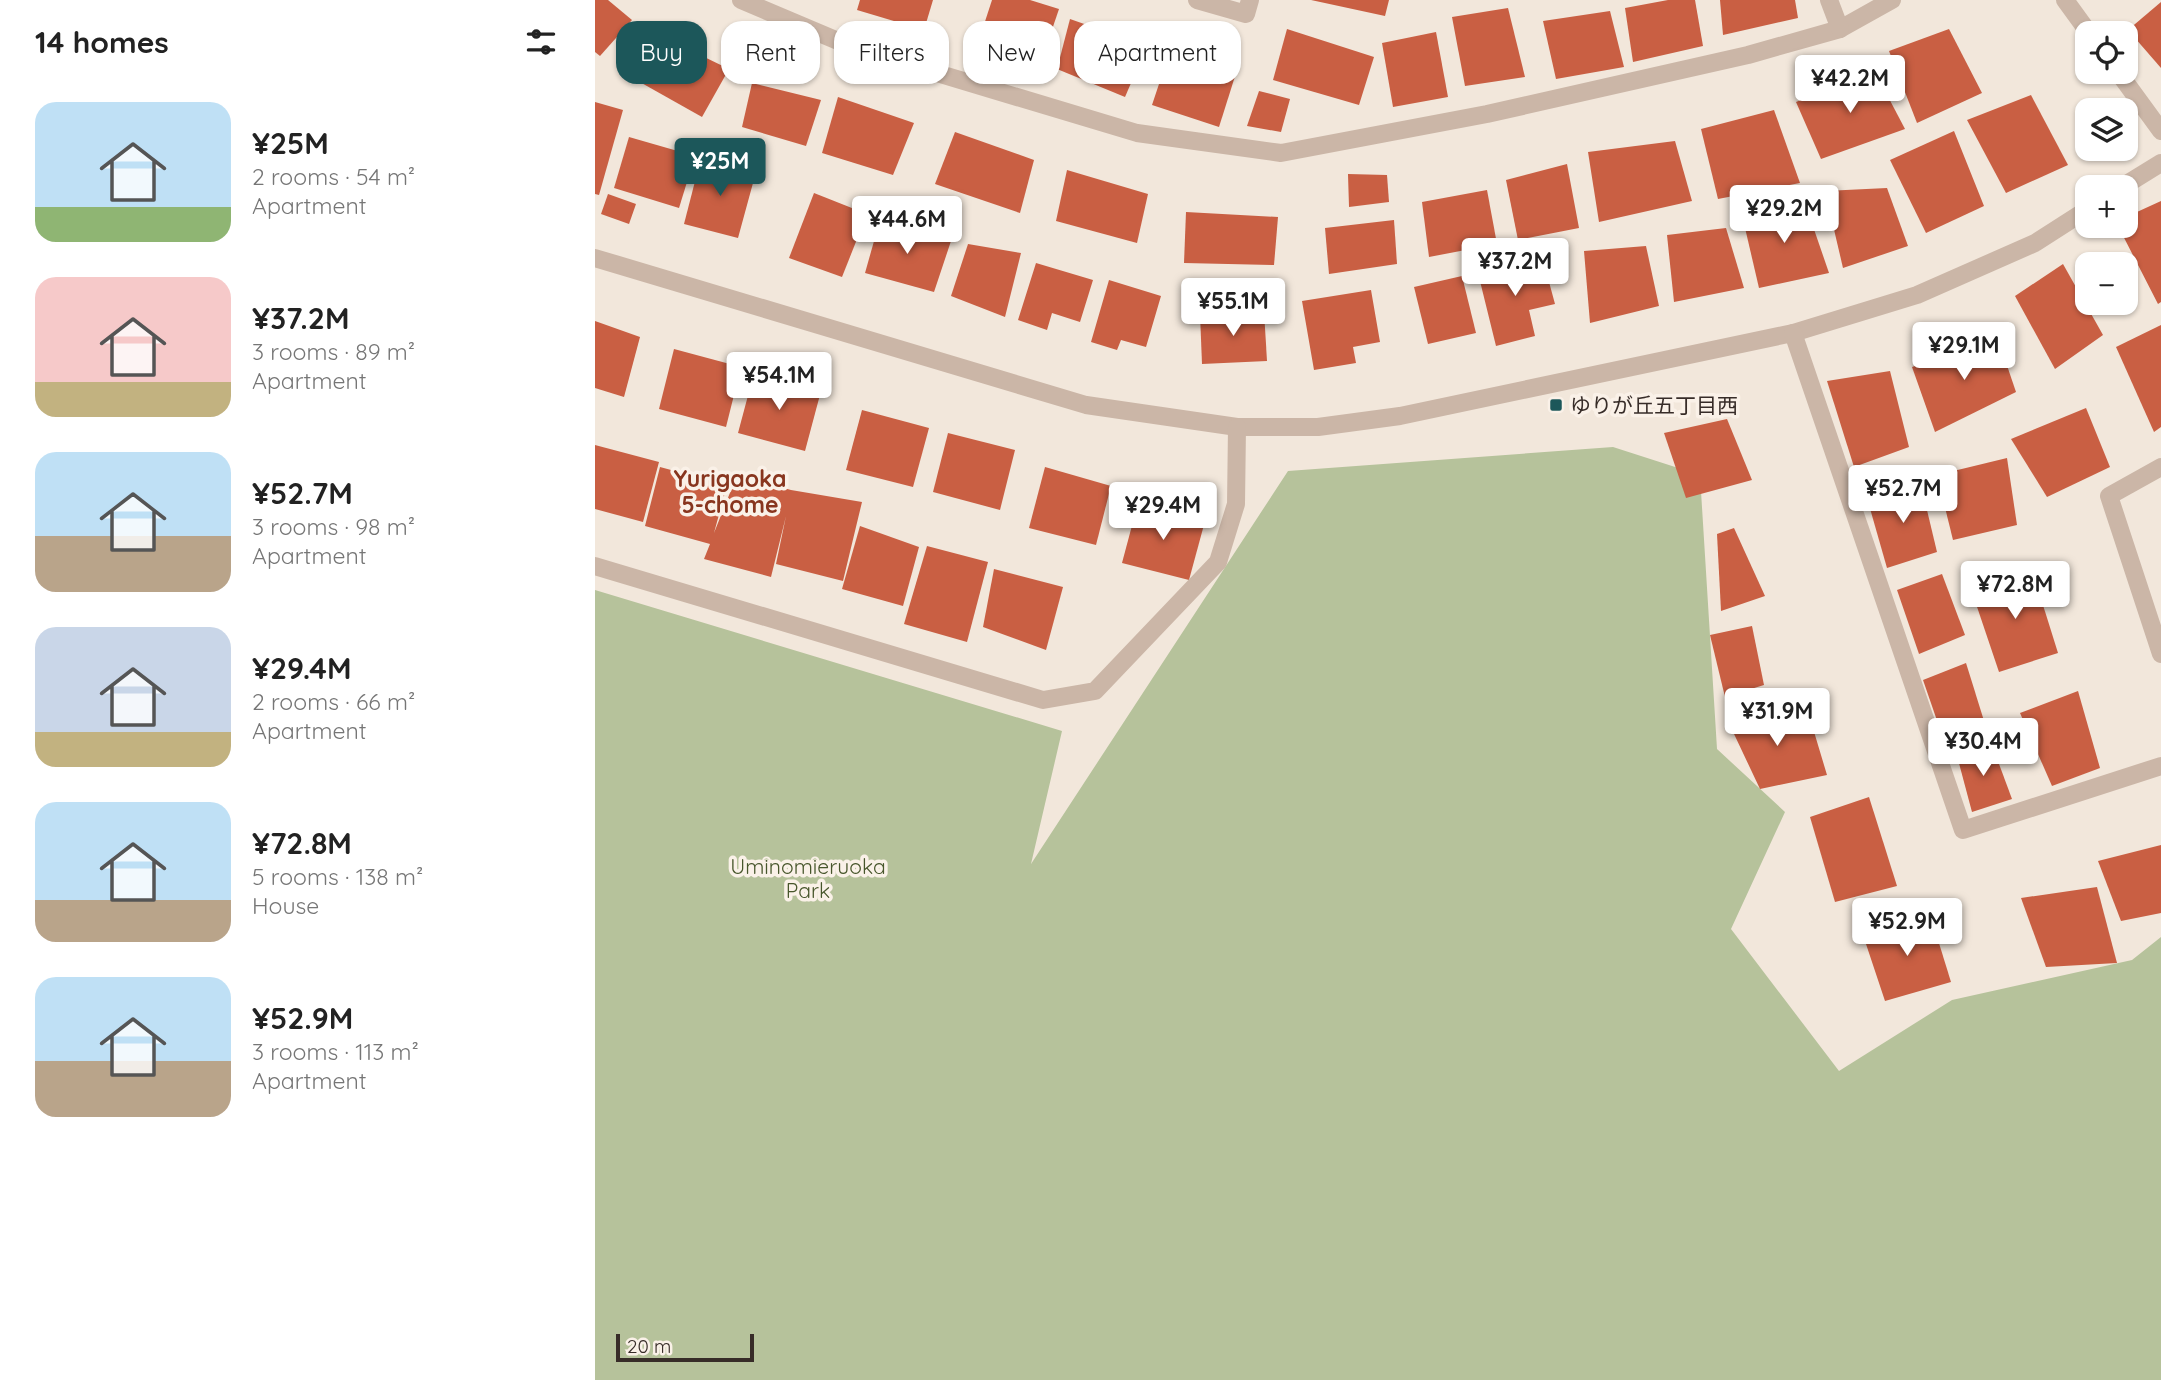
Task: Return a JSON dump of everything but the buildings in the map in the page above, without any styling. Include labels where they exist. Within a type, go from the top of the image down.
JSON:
[{"type":"street","points":[[741,0],[857,49],[1137,133],[1281,153],[1513,108],[1748,55],[1840,29],[1892,0]]},
{"type":"street","points":[[1197,0],[1246,14],[1250,0]]},
{"type":"street","points":[[1829,0],[1840,29]]},
{"type":"street","points":[[2065,0],[2080,21]]},
{"type":"street","points":[[2127,84],[2161,131]]},
{"type":"street","points":[[2138,177],[2161,163]]},
{"type":"street","points":[[595,258],[1086,404],[1237,427],[1318,428],[1400,416],[1793,333],[1917,295],[2035,243],[2075,217]]},
{"type":"street","points":[[1793,333],[1963,830],[2161,766]]},
{"type":"street","points":[[595,566],[1043,700],[1095,691],[1218,562],[1236,504],[1237,427]]},
{"type":"street","points":[[2161,467],[2109,496],[2161,654]]},
{"type":"green space","name":"Uminomieruoka Park","points":[[1613,447],[1700,475],[1717,749],[1785,812],[1731,929],[1839,1071],[1952,1000],[2132,960],[2161,937],[2161,1380],[595,1380],[595,590],[1062,731],[1031,864],[1288,471]]},
{"type":"place","name":"ゆりが丘五丁目西","points":[[1556,405]]},
{"type":"district","name":"Yurigaoka 5-chome","points":[[730,491]]}]
